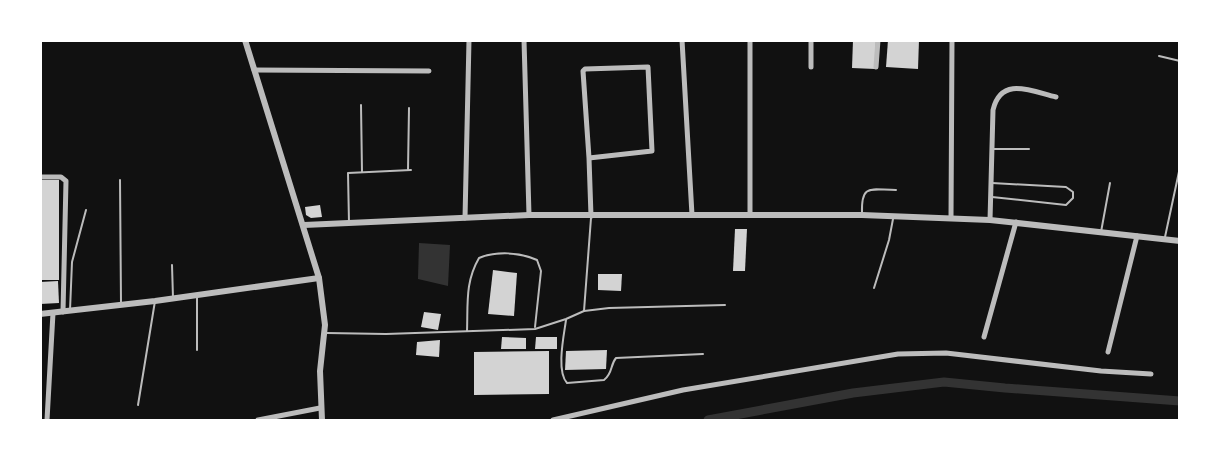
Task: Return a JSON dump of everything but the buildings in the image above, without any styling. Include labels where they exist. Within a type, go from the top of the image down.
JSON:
[{"type":"street","points":[[245,40],[319,278],[325,325],[321,354],[320,408],[322,420]]},
{"type":"street","points":[[465,218],[469,40]]},
{"type":"street","points":[[524,40],[529,215]]},
{"type":"street","points":[[682,40],[692,215]]},
{"type":"street","points":[[750,40],[750,215]]},
{"type":"street","points":[[811,40],[811,67]]},
{"type":"street","points":[[876,67],[878,40]]},
{"type":"street","points":[[951,218],[952,40]]},
{"type":"street","points":[[589,158],[652,151],[649,68],[646,66],[584,70],[591,216]]},
{"type":"street","points":[[254,70],[429,71]]},
{"type":"street","points":[[990,220],[993,110],[996,99],[1003,90],[1015,88],[1056,97]]},
{"type":"street","points":[[40,177],[61,177],[66,181],[63,312]]},
{"type":"street","points":[[304,225],[529,215],[862,215],[1016,222],[1179,241]]},
{"type":"street","points":[[984,338],[1016,222]]},
{"type":"street","points":[[1108,352],[1137,236]]},
{"type":"street","points":[[40,314],[173,299],[319,278]]},
{"type":"street","points":[[47,420],[53,313]]},
{"type":"street","points":[[553,420],[683,390],[898,354],[946,353],[1101,371],[1151,374]]},
{"type":"street","points":[[258,420],[320,408]]},
{"type":"lane","points":[[1159,56],[1179,61]]},
{"type":"lane","points":[[361,105],[362,172]]},
{"type":"lane","points":[[349,223],[348,173],[410,170],[409,108]]},
{"type":"lane","points":[[992,149],[1029,149]]},
{"type":"lane","points":[[1164,239],[1179,167]]},
{"type":"lane","points":[[120,180],[121,305]]},
{"type":"lane","points":[[992,183],[1066,187],[1073,192],[1073,198],[1066,205],[992,197]]},
{"type":"lane","points":[[1101,232],[1110,183]]},
{"type":"lane","points":[[862,215],[861,197],[865,193],[870,190],[896,189]]},
{"type":"lane","points":[[70,311],[72,262],[86,210]]},
{"type":"lane","points":[[584,311],[591,216]]},
{"type":"lane","points":[[874,288],[894,216]]},
{"type":"lane","points":[[467,331],[470,273],[478,258],[491,253],[527,255],[537,260],[541,272],[535,329]]},
{"type":"lane","points":[[172,265],[173,299]]},
{"type":"lane","points":[[197,295],[197,350]]},
{"type":"lane","points":[[138,405],[155,301]]},
{"type":"lane","points":[[324,333],[386,334],[535,329],[584,311],[609,308],[725,305]]},
{"type":"lane","points":[[566,319],[562,345],[562,374],[567,383],[604,380],[611,372],[616,358],[703,354]]},
{"type":"shaded area","points":[[419,243],[450,245],[448,286],[418,279]]},
{"type":"waterway","points":[[708,420],[853,393],[944,382],[1180,401]]}]
